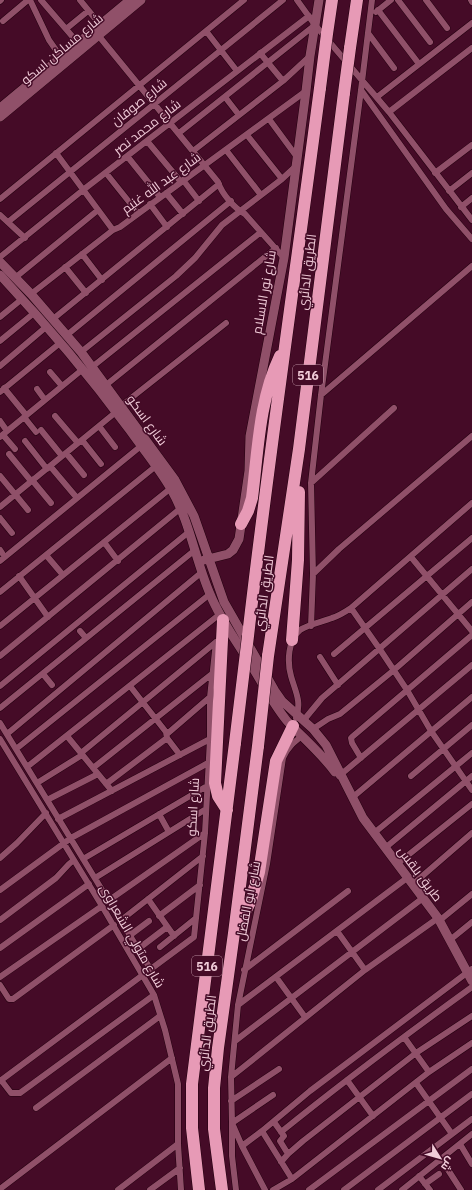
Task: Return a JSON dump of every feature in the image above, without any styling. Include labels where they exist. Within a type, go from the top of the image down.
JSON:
[{"type":"highway","name":"الطريق الدائري","points":[[199,1190],[192,1128],[192,1084],[276,408],[286,344],[332,0]]},
{"type":"highway","name":"الطريق الدائري","points":[[222,1190],[214,1129],[214,1088],[218,1048],[258,746],[268,656],[299,449],[357,0]]},
{"type":"highway","points":[[241,524],[248,511],[252,498],[263,409],[267,391],[277,362],[286,344]]},
{"type":"highway","points":[[292,640],[298,560],[299,449]]},
{"type":"highway","points":[[225,618],[215,783],[218,796],[227,810]]},
{"type":"highway","points":[[234,933],[247,908],[256,882],[269,814],[276,761],[298,721]]},
{"type":"main road","name":"شارع مساكن اسكو","points":[[0,108],[141,0]]},
{"type":"main road","name":"شارع نور الاسلام","points":[[198,561],[228,554],[233,550],[239,539],[249,471],[250,436],[284,258],[310,56],[319,0]]},
{"type":"main road","name":"شارع مساكن اسكو","points":[[0,117],[63,60],[78,43],[101,30],[124,2]]},
{"type":"main road","name":"شارع اسكو","points":[[0,262],[16,277],[67,335],[106,385],[118,409],[141,446],[171,488],[190,531],[198,561],[210,594],[225,618]]},
{"type":"main road","name":"شارع اسكو","points":[[1,277],[118,409],[174,480],[194,516],[210,559],[220,593],[225,618]]},
{"type":"main road","points":[[225,618],[278,709],[313,729],[326,745],[340,775]]},
{"type":"main road","points":[[298,721],[302,736],[340,775]]},
{"type":"main road","name":"طريق بلقس","points":[[340,775],[363,818],[423,898],[470,974]]},
{"type":"street","points":[[3,21],[29,0],[49,40],[63,60]]},
{"type":"street","points":[[40,0],[78,43]]},
{"type":"street","points":[[80,0],[139,85],[219,184],[220,188],[240,211],[246,214],[284,258]]},
{"type":"street","points":[[0,199],[244,0]]},
{"type":"street","name":"شارع صوفان","points":[[8,222],[283,0]]},
{"type":"street","points":[[297,0],[389,112],[472,220]]},
{"type":"street","points":[[311,626],[313,574],[311,483],[321,395],[362,90],[372,0]]},
{"type":"street","points":[[380,0],[384,6]]},
{"type":"street","points":[[370,16],[392,0]]},
{"type":"street","points":[[398,0],[430,42]]},
{"type":"street","points":[[426,0],[447,28]]},
{"type":"street","points":[[378,10],[419,64]]},
{"type":"street","points":[[66,29],[88,11]]},
{"type":"street","name":"شارع محمد نصر","points":[[0,257],[83,190],[309,16]]},
{"type":"street","points":[[377,97],[472,23]]},
{"type":"street","points":[[179,134],[316,25]]},
{"type":"street","points":[[206,31],[237,71]]},
{"type":"street","points":[[368,33],[394,68]]},
{"type":"street","points":[[389,112],[472,48]]},
{"type":"street","points":[[260,53],[283,81]]},
{"type":"street","points":[[193,151],[283,81],[310,56]]},
{"type":"street","points":[[362,90],[446,209],[472,239]]},
{"type":"street","name":"شارع عبد الله غنيم","points":[[31,294],[113,230],[120,227],[306,92]]},
{"type":"street","points":[[225,97],[239,115]]},
{"type":"street","points":[[81,352],[181,272],[195,258],[222,225],[282,179],[297,161],[269,119]]},
{"type":"street","points":[[247,135],[282,179]]},
{"type":"street","points":[[147,141],[199,201]]},
{"type":"street","points":[[435,173],[472,145]]},
{"type":"street","points":[[226,150],[261,195]]},
{"type":"street","points":[[56,153],[113,230]]},
{"type":"street","points":[[127,156],[160,197]]},
{"type":"street","points":[[106,173],[138,213]]},
{"type":"street","points":[[449,191],[472,173]]},
{"type":"street","points":[[53,319],[219,184]]},
{"type":"street","points":[[166,193],[183,214]]},
{"type":"street","points":[[461,206],[472,198]]},
{"type":"street","points":[[67,335],[231,201]]},
{"type":"street","points":[[150,204],[167,227]]},
{"type":"street","points":[[16,277],[98,210]]},
{"type":"street","points":[[1,217],[25,238]]},
{"type":"street","points":[[92,367],[261,232]]},
{"type":"street","points":[[106,385],[276,248]]},
{"type":"street","points":[[82,254],[102,280]]},
{"type":"street","points":[[321,395],[472,266]]},
{"type":"street","points":[[65,267],[86,293]]},
{"type":"street","points":[[0,316],[22,299]]},
{"type":"street","points":[[0,341],[34,313]]},
{"type":"street","points":[[0,507],[118,409],[226,323]]},
{"type":"street","points":[[0,366],[46,327]]},
{"type":"street","points":[[60,343],[2,390],[38,431],[84,475]]},
{"type":"street","points":[[3,434],[83,369]]},
{"type":"street","points":[[50,372],[62,386]]},
{"type":"street","points":[[36,390],[46,400]]},
{"type":"street","points":[[311,483],[394,408]]},
{"type":"street","points":[[55,416],[101,464]]},
{"type":"street","points":[[0,421],[3,434],[15,449]]},
{"type":"street","points":[[99,426],[115,447]]},
{"type":"street","points":[[313,574],[339,549],[472,436]]},
{"type":"street","points":[[25,441],[77,498]]},
{"type":"street","points":[[0,561],[141,446]]},
{"type":"street","points":[[9,454],[51,503]]},
{"type":"street","points":[[0,592],[156,466]]},
{"type":"street","points":[[0,476],[28,510]]},
{"type":"street","points":[[0,626],[171,488]]},
{"type":"street","points":[[298,721],[299,701],[291,675],[289,649],[292,640],[300,630],[337,616],[351,608],[472,505]]},
{"type":"street","points":[[0,656],[181,508]]},
{"type":"street","points":[[0,518],[12,533]]},
{"type":"street","points":[[0,686],[190,531]]},
{"type":"street","points":[[334,654],[472,538]]},
{"type":"street","points":[[104,542],[118,561]]},
{"type":"street","points":[[0,708],[195,550]]},
{"type":"street","points":[[46,554],[63,575]]},
{"type":"street","points":[[411,556],[472,631]]},
{"type":"street","points":[[298,721],[379,648],[472,569]]},
{"type":"street","points":[[6,734],[202,572]]},
{"type":"street","points":[[20,576],[48,617]]},
{"type":"street","points":[[16,749],[210,594]]},
{"type":"street","points":[[313,729],[328,719],[340,714],[394,670],[472,602]]},
{"type":"street","points":[[351,608],[394,670],[431,731],[472,790]]},
{"type":"street","points":[[27,767],[130,686],[225,618]]},
{"type":"street","name":"شارع اسكو","points":[[0,1080],[194,937],[205,833],[210,740],[210,697],[216,642],[225,618]]},
{"type":"street","points":[[80,631],[86,638]]},
{"type":"street","points":[[361,758],[352,743],[351,738],[472,635]]},
{"type":"street","points":[[37,783],[82,754],[216,642]]},
{"type":"street","points":[[320,656],[338,685]]},
{"type":"street","points":[[340,775],[472,665]]},
{"type":"street","points":[[93,768],[213,673]]},
{"type":"street","points":[[43,674],[52,685]]},
{"type":"street","points":[[130,686],[156,718],[180,755]]},
{"type":"street","points":[[106,784],[167,736],[210,697]]},
{"type":"street","points":[[352,797],[472,697]]},
{"type":"street","name":"شارع متولي الشعراوى","points":[[0,723],[151,970]]},
{"type":"street","points":[[411,776],[472,725]]},
{"type":"street","points":[[66,736],[112,791]]},
{"type":"street","name":"شارع ابو الفضل","points":[[236,1190],[232,1156],[231,1077],[238,1005],[266,864],[283,758],[290,746],[302,736]]},
{"type":"street","name":"شارع متولي الشعراوى","points":[[0,739],[114,925],[144,975],[154,995],[178,1084],[178,1144],[182,1190]]},
{"type":"street","points":[[58,818],[210,740]]},
{"type":"street","points":[[374,833],[472,753]]},
{"type":"street","points":[[0,890],[71,838],[208,763]]},
{"type":"street","points":[[47,800],[98,774]]},
{"type":"street","points":[[385,848],[472,776]]},
{"type":"street","points":[[83,859],[207,786]]},
{"type":"street","points":[[397,864],[472,804]]},
{"type":"street","points":[[95,878],[206,809]]},
{"type":"street","points":[[0,858],[46,813]]},
{"type":"street","points":[[159,814],[169,832]]},
{"type":"street","points":[[108,901],[205,833]]},
{"type":"street","points":[[238,1005],[337,931],[410,881],[472,833]]},
{"type":"street","points":[[120,921],[203,856]]},
{"type":"street","points":[[0,920],[56,878],[74,860]]},
{"type":"street","points":[[0,948],[89,884]]},
{"type":"street","points":[[159,916],[200,885]]},
{"type":"street","points":[[244,970],[348,891]]},
{"type":"street","points":[[231,1077],[365,970],[438,920],[472,894]]},
{"type":"street","points":[[235,1041],[423,898]]},
{"type":"street","points":[[148,899],[174,936]]},
{"type":"street","points":[[0,977],[102,906]]},
{"type":"street","points":[[160,948],[196,918]]},
{"type":"street","points":[[129,936],[149,921]]},
{"type":"street","points":[[450,940],[472,922]]},
{"type":"street","points":[[0,985],[2,994],[10,1000],[114,925]]},
{"type":"street","points":[[138,949],[167,927]]},
{"type":"street","points":[[337,931],[365,970]]},
{"type":"street","points":[[242,1146],[316,1087],[470,974]]},
{"type":"street","points":[[276,977],[305,1018]]},
{"type":"street","points":[[281,1132],[347,1080],[472,987]]},
{"type":"street","points":[[0,1080],[11,1093],[20,1094],[154,995]]},
{"type":"street","points":[[36,1108],[160,1016]]},
{"type":"street","points":[[281,1162],[288,1154],[416,1053],[472,1016]]},
{"type":"street","points":[[404,1037],[429,1072]]},
{"type":"street","points":[[273,1190],[292,1179],[429,1072],[472,1042]]},
{"type":"street","points":[[0,1189],[172,1058]]},
{"type":"street","points":[[232,1101],[279,1069]]},
{"type":"street","points":[[309,1190],[472,1069]]},
{"type":"street","points":[[347,1080],[373,1116]]},
{"type":"street","points":[[416,1083],[452,1134]]},
{"type":"street","points":[[344,1190],[472,1094]]},
{"type":"street","points":[[265,1190],[232,1123],[272,1095]]},
{"type":"street","points":[[378,1190],[472,1119]]},
{"type":"street","points":[[274,1122],[284,1136],[280,1141],[288,1154]]},
{"type":"street","points":[[262,1131],[292,1179]]},
{"type":"street","points":[[402,1190],[472,1134]]},
{"type":"street","points":[[118,1190],[178,1144]]},
{"type":"street","points":[[460,1144],[472,1164]]},
{"type":"street","points":[[419,1159],[427,1170]]},
{"type":"street","points":[[441,1159],[461,1190]]},
{"type":"street","points":[[150,1190],[180,1168]]},
{"type":"street","points":[[425,1184],[439,1174]]},
{"type":"street","points":[[419,1176],[430,1190]]}]
